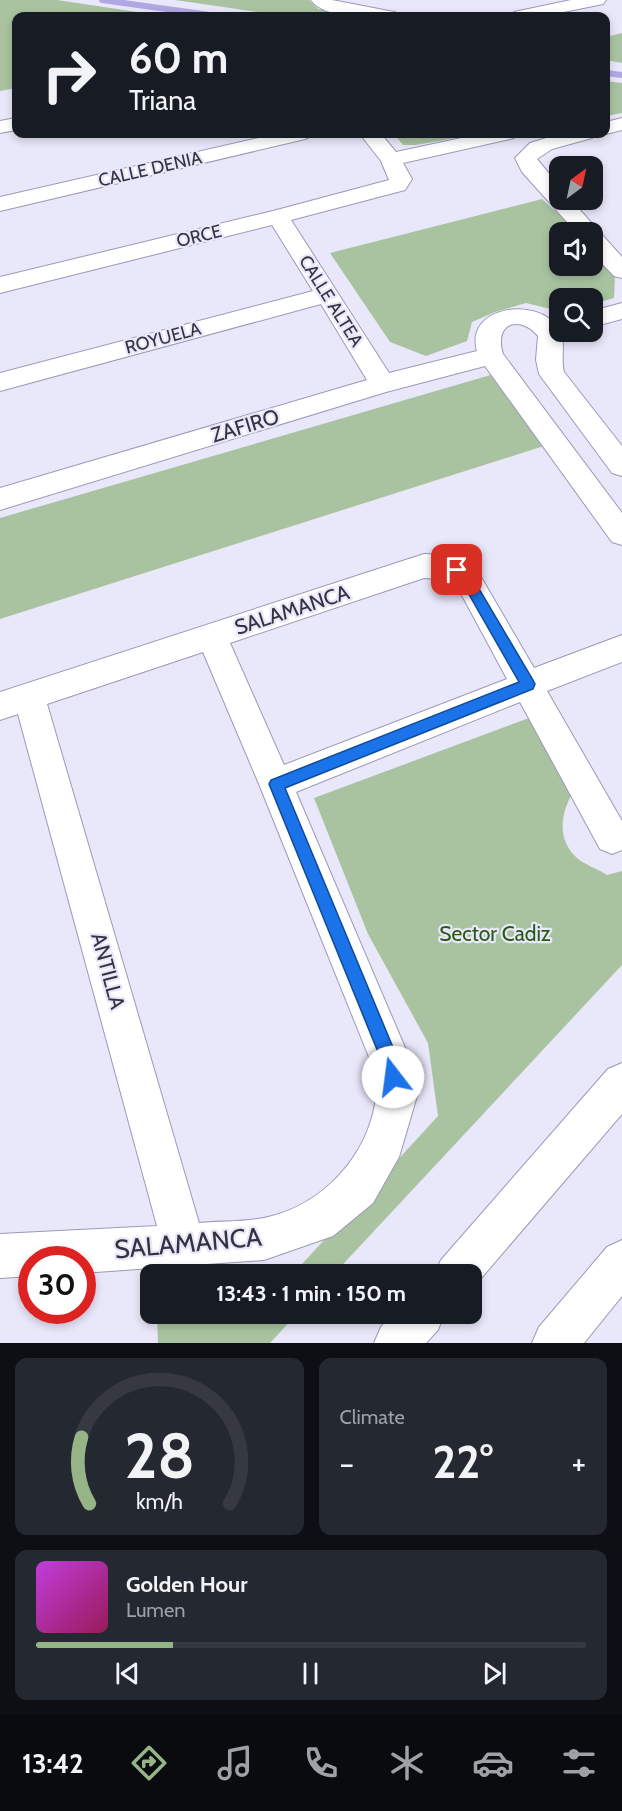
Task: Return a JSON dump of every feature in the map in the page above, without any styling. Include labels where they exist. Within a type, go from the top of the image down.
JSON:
[{"type":"street","points":[[320,0],[331,7],[363,12]]},
{"type":"street","points":[[539,12],[597,0]]},
{"type":"street","name":"CALLE DENIA","points":[[0,204],[284,138]]},
{"type":"street","points":[[373,138],[391,159],[488,138]]},
{"type":"street","points":[[569,138],[542,145],[530,151],[526,158],[530,167],[579,222]]},
{"type":"street","name":"ORCE","points":[[0,285],[278,217],[397,185],[401,179],[391,159]]},
{"type":"street","name":"CALLE ALTEA","points":[[278,217],[383,384]]},
{"type":"street","points":[[603,250],[622,271]]},
{"type":"street","name":"ROYUELA","points":[[0,382],[327,295]]},
{"type":"street","points":[[603,316],[622,311]]},
{"type":"street","points":[[549,327],[522,318],[508,318],[495,322],[486,332],[485,344],[490,356],[622,534]]},
{"type":"street","points":[[552,342],[549,359],[552,374],[622,466]]},
{"type":"street","name":"ZAFIRO","points":[[0,499],[383,384],[490,356]]},
{"type":"street","name":"SALAMANCA","points":[[14,701],[424,566],[441,565],[457,570],[468,580],[612,837]]},
{"type":"street","name":"SALAMANCA","points":[[0,1256],[184,1246],[264,1239],[318,1221],[358,1188],[384,1142],[397,1096],[389,1057],[276,784],[211,636]]},
{"type":"street","points":[[276,784],[622,648]]},
{"type":"street","name":"ANTILLA","points":[[14,701],[99,935],[184,1246]]},
{"type":"street","points":[[466,1264],[622,1083]]},
{"type":"street","points":[[555,1343],[622,1262]]},
{"type":"street","points":[[397,1343],[413,1324]]},
{"type":"green space","points":[[0,0],[57,0],[137,12],[12,12],[12,89],[0,91]]},
{"type":"green space","points":[[175,0],[309,0],[318,9],[336,12],[258,12]]},
{"type":"green space","points":[[622,33],[622,63],[610,61],[610,36]]},
{"type":"green space","points":[[610,82],[622,83],[622,113],[610,115]]},
{"type":"green space","points":[[397,138],[455,138],[416,145],[403,145]]},
{"type":"green space","points":[[542,199],[549,205],[549,210],[554,210],[567,222],[549,222],[549,276],[603,276],[603,259],[615,275],[614,298],[603,301],[603,288],[549,288],[549,309],[526,303],[495,312],[472,322],[467,341],[426,356],[390,342],[330,253]]},
{"type":"green space","points":[[494,374],[547,445],[0,619],[0,518]]},
{"type":"green space","name":"Sector Cadiz","points":[[529,718],[573,792],[563,817],[563,834],[570,851],[580,860],[607,875],[622,871],[622,965],[343,1264],[302,1264],[438,1116],[428,1043],[368,934],[314,798]]},
{"type":"green space","points":[[157,1324],[288,1324],[270,1343],[158,1343]]},
{"type":"waterway","points":[[102,0],[188,12]]},
{"type":"waterway","points":[[610,74],[622,75]]},
{"type":"route","points":[[393,1077],[389,1057],[276,784],[528,684],[468,580],[457,570]]}]
